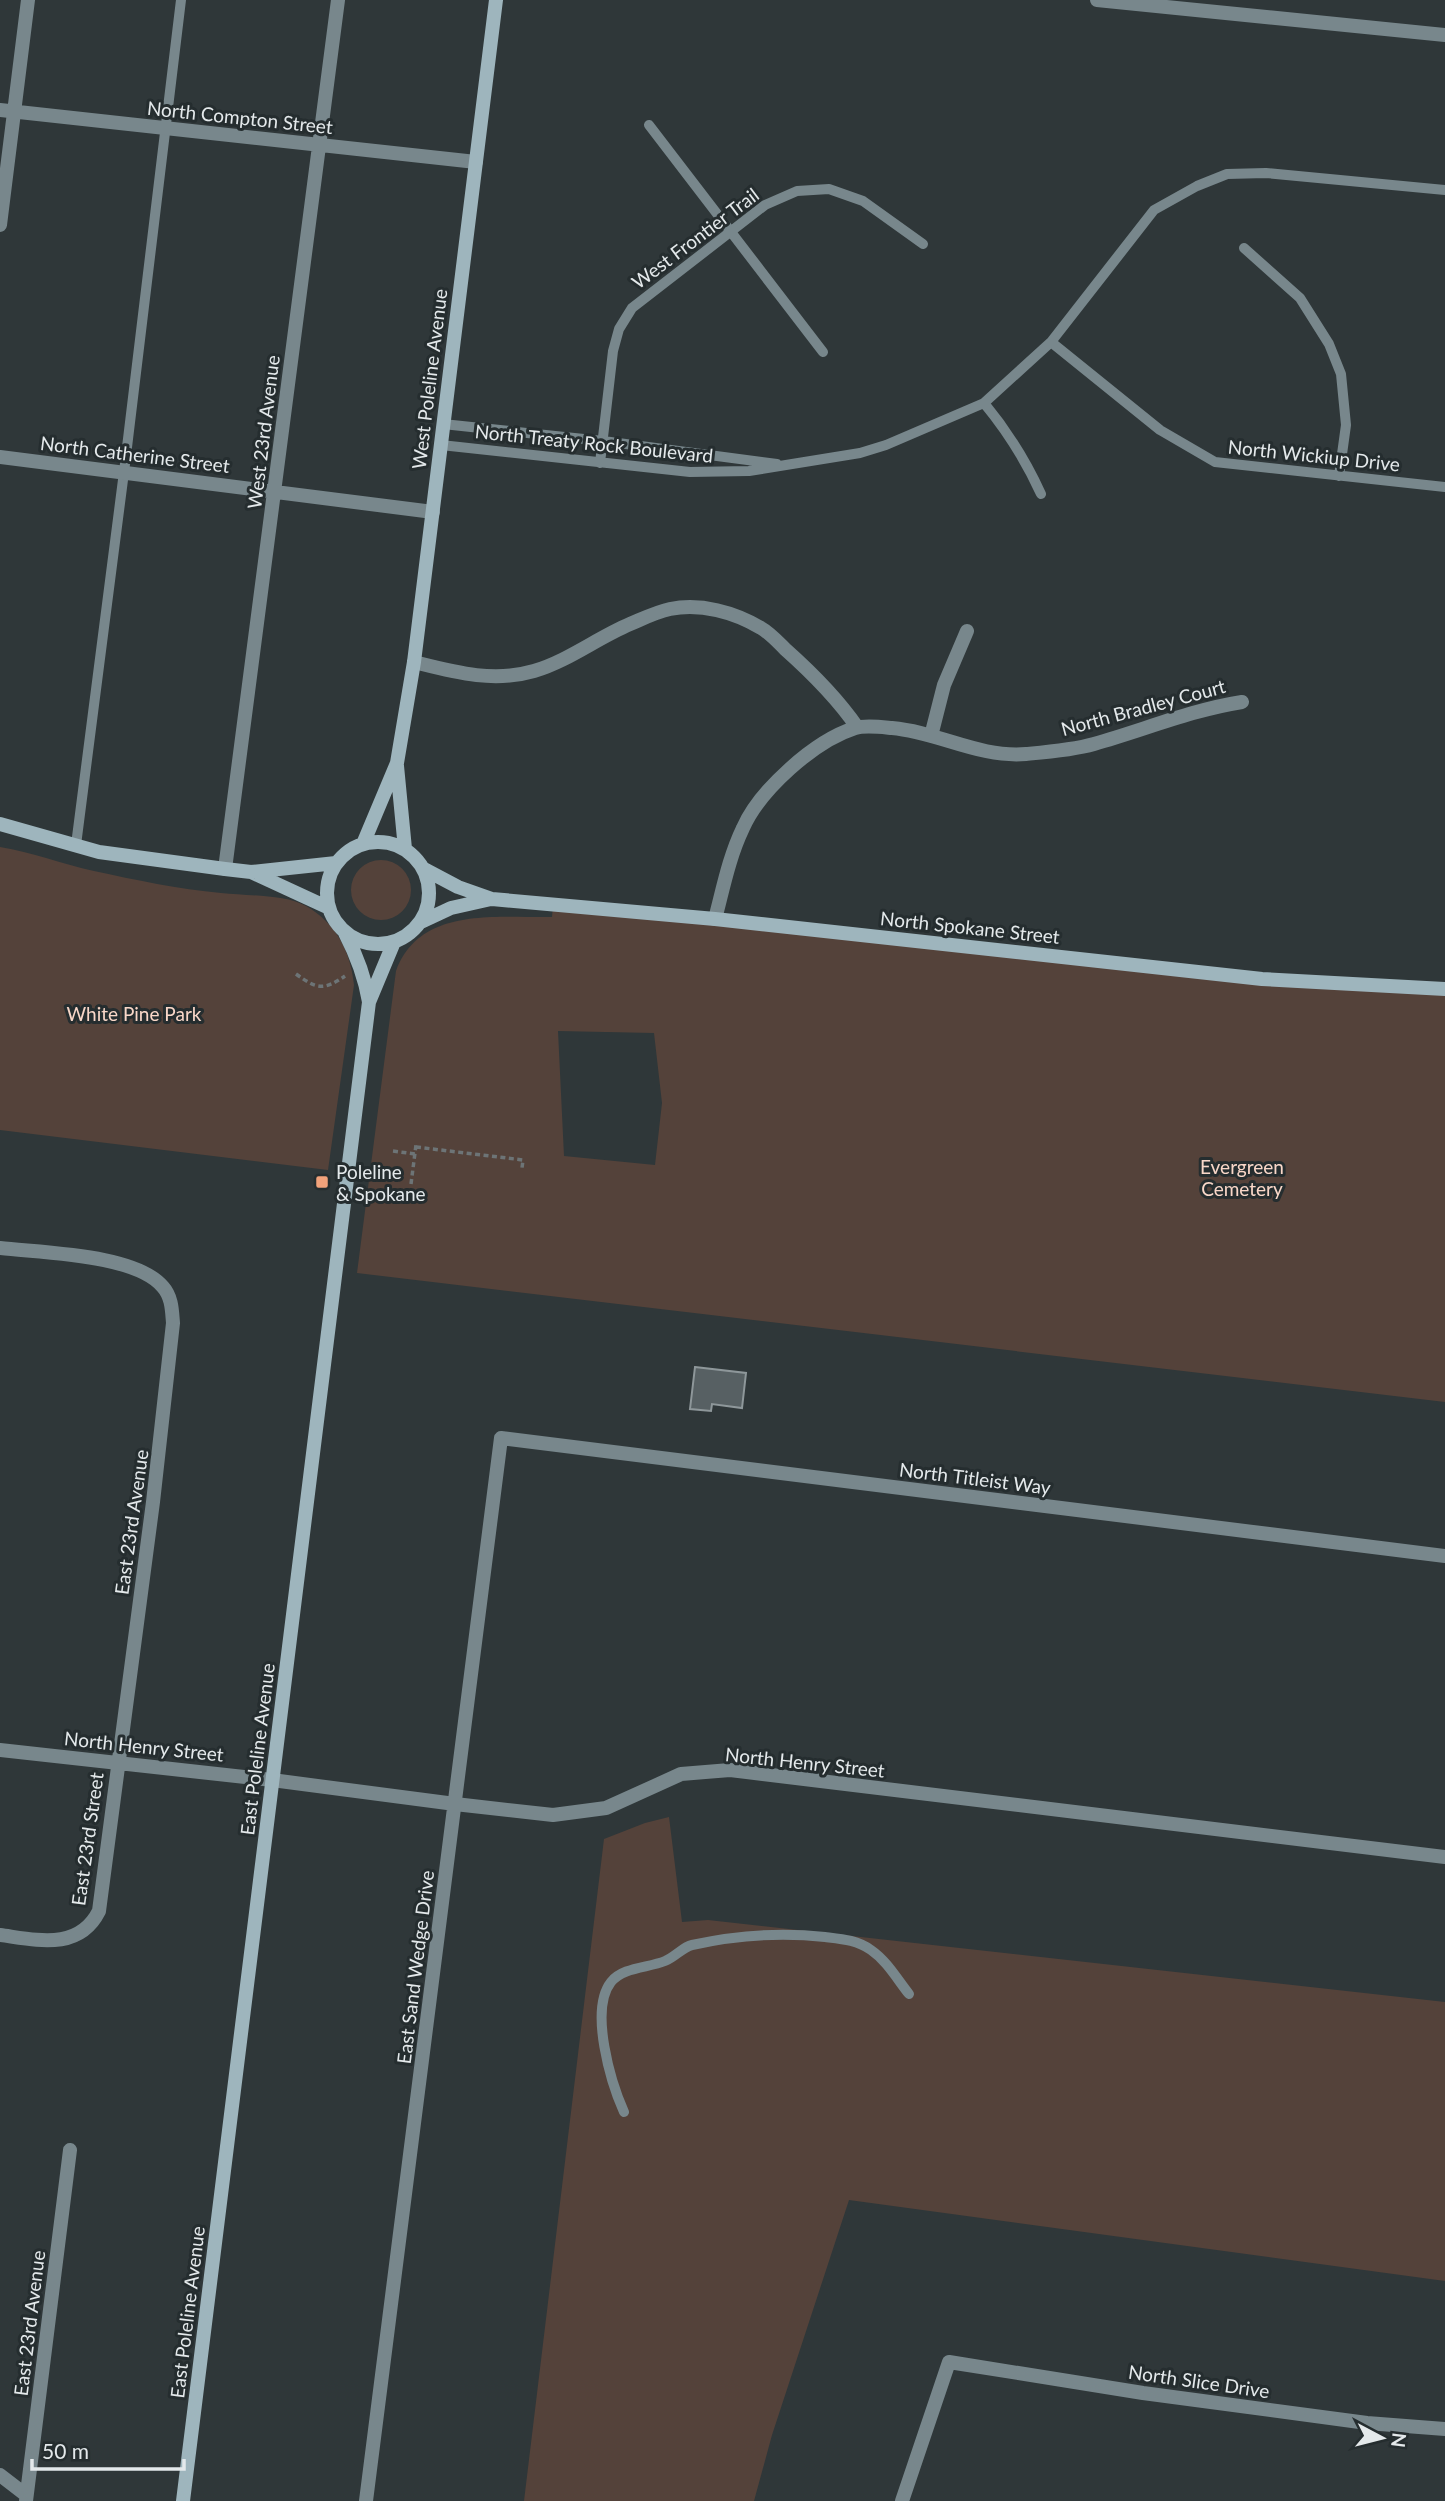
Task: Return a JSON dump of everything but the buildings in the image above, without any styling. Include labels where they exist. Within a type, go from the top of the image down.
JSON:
[{"type":"main road","name":"West Poleline Avenue","points":[[363,844],[397,763],[414,662],[496,0]]},
{"type":"main road","name":"West Poleline Avenue","points":[[397,763],[405,849]]},
{"type":"main road","points":[[0,824],[76,845],[156,861],[251,872],[336,863]]},
{"type":"main road","points":[[377,841],[392,843],[405,849],[416,858],[429,883],[430,896],[421,922],[409,934],[394,942],[376,945],[359,941],[344,932],[329,908],[328,885],[336,863],[348,851],[377,841]]},
{"type":"main road","name":"North Spokane Street","points":[[424,870],[458,887],[492,899],[715,919],[1262,979],[1445,989]]},
{"type":"main road","points":[[251,872],[329,908]]},
{"type":"main road","name":"North Spokane Street","points":[[421,922],[452,908],[492,899]]},
{"type":"main road","name":"East Poleline Avenue","points":[[344,932],[361,967],[369,1002]]},
{"type":"main road","name":"East Poleline Avenue","points":[[183,2501],[369,1002],[394,942]]},
{"type":"street","points":[[0,225],[6,110],[28,0]]},
{"type":"street","name":"West 23rd Avenue","points":[[225,869],[338,0]]},
{"type":"street","points":[[1097,0],[1445,35]]},
{"type":"street","name":"North Compton Street","points":[[6,110],[476,162]]},
{"type":"street","name":"North Catherine Street","points":[[0,457],[433,512]]},
{"type":"street","points":[[414,662],[472,676],[507,676],[546,666],[626,625],[659,612],[698,607],[741,618],[764,629],[841,704],[857,727],[830,739],[797,762],[781,776],[754,809],[743,828],[732,858],[715,919]]},
{"type":"street","points":[[931,736],[944,685],[967,631]]},
{"type":"street","name":"North Bradley Court","points":[[857,727],[893,728],[989,752],[1026,754],[1092,745],[1185,715],[1242,702]]},
{"type":"street","name":"East 23rd Avenue","points":[[0,1248],[128,1265],[139,1269],[163,1287],[171,1303],[173,1323],[170,1368],[117,1763]]},
{"type":"street","name":"North Titleist Way","points":[[501,1438],[1445,1556]]},
{"type":"street","name":"East Sand Wedge Drive","points":[[366,2501],[501,1438]]},
{"type":"street","name":"North Henry Street","points":[[0,1750],[553,1815],[606,1808],[681,1774],[730,1770],[1445,1857]]},
{"type":"street","name":"East 23rd Street","points":[[0,1935],[60,1940],[82,1933],[94,1922],[99,1911],[117,1763]]},
{"type":"street","name":"East 23rd Avenue","points":[[26,2498],[70,2150]]},
{"type":"street","name":"North Slice Drive","points":[[902,2501],[949,2362],[1143,2393],[1340,2420],[1445,2429]]},
{"type":"street","points":[[0,2475],[26,2498]]},
{"type":"lane","points":[[76,845],[181,0]]},
{"type":"lane","points":[[649,125],[822,352]]},
{"type":"lane","name":"North Treaty Rock Boulevard","points":[[441,445],[718,473],[749,471],[860,453],[886,445],[984,404],[1051,342],[1154,210],[1198,186],[1227,174],[1266,173],[1445,190]]},
{"type":"lane","name":"West Frontier Trail","points":[[600,463],[613,351],[619,330],[632,308],[765,205],[797,191],[829,189],[863,201],[923,244]]},
{"type":"lane","points":[[1244,248],[1300,298],[1329,344],[1340,374],[1346,425],[1339,476]]},
{"type":"lane","name":"North Wickiup Drive","points":[[1051,342],[1160,430],[1215,462],[1445,487]]},
{"type":"lane","points":[[984,404],[1006,431],[1029,468],[1041,494]]},
{"type":"lane","name":"North Treaty Rock Boulevard","points":[[443,424],[603,441],[784,465]]},
{"type":"lane","points":[[624,2112],[615,2091],[604,2038],[603,2001],[606,1992],[610,1983],[618,1976],[663,1962],[690,1945],[765,1933],[858,1942],[884,1961],[909,1994]]},
{"type":"path","points":[[296,974],[320,987],[329,986],[350,974]]},
{"type":"path","points":[[411,1184],[416,1146],[523,1160],[522,1168]]},
{"type":"path","points":[[393,1151],[415,1154]]},
{"type":"green space","name":"White Pine Park","points":[[0,847],[157,884],[287,899],[306,906],[326,921],[345,950],[354,985],[328,1170],[0,1130]]},
{"type":"green space","points":[[381,860],[398,865],[406,873],[411,890],[406,907],[398,915],[381,920],[364,915],[356,907],[351,890],[356,873],[364,865]]},
{"type":"green space","name":"Evergreen Cemetery","points":[[553,905],[1142,965],[1445,989],[1445,1402],[357,1273],[396,971],[407,950],[423,935],[462,920],[484,917],[552,917]],"holes":[[[558,1031],[654,1033],[662,1103],[655,1165],[564,1156]]]},
{"type":"green space","points":[[669,1817],[682,1922],[708,1920],[1445,2002],[1445,2281],[849,2200],[772,2435],[754,2501],[524,2501],[604,1839]]},
{"type":"place","name":"Poleline & Spokane","points":[[322,1182]]}]
